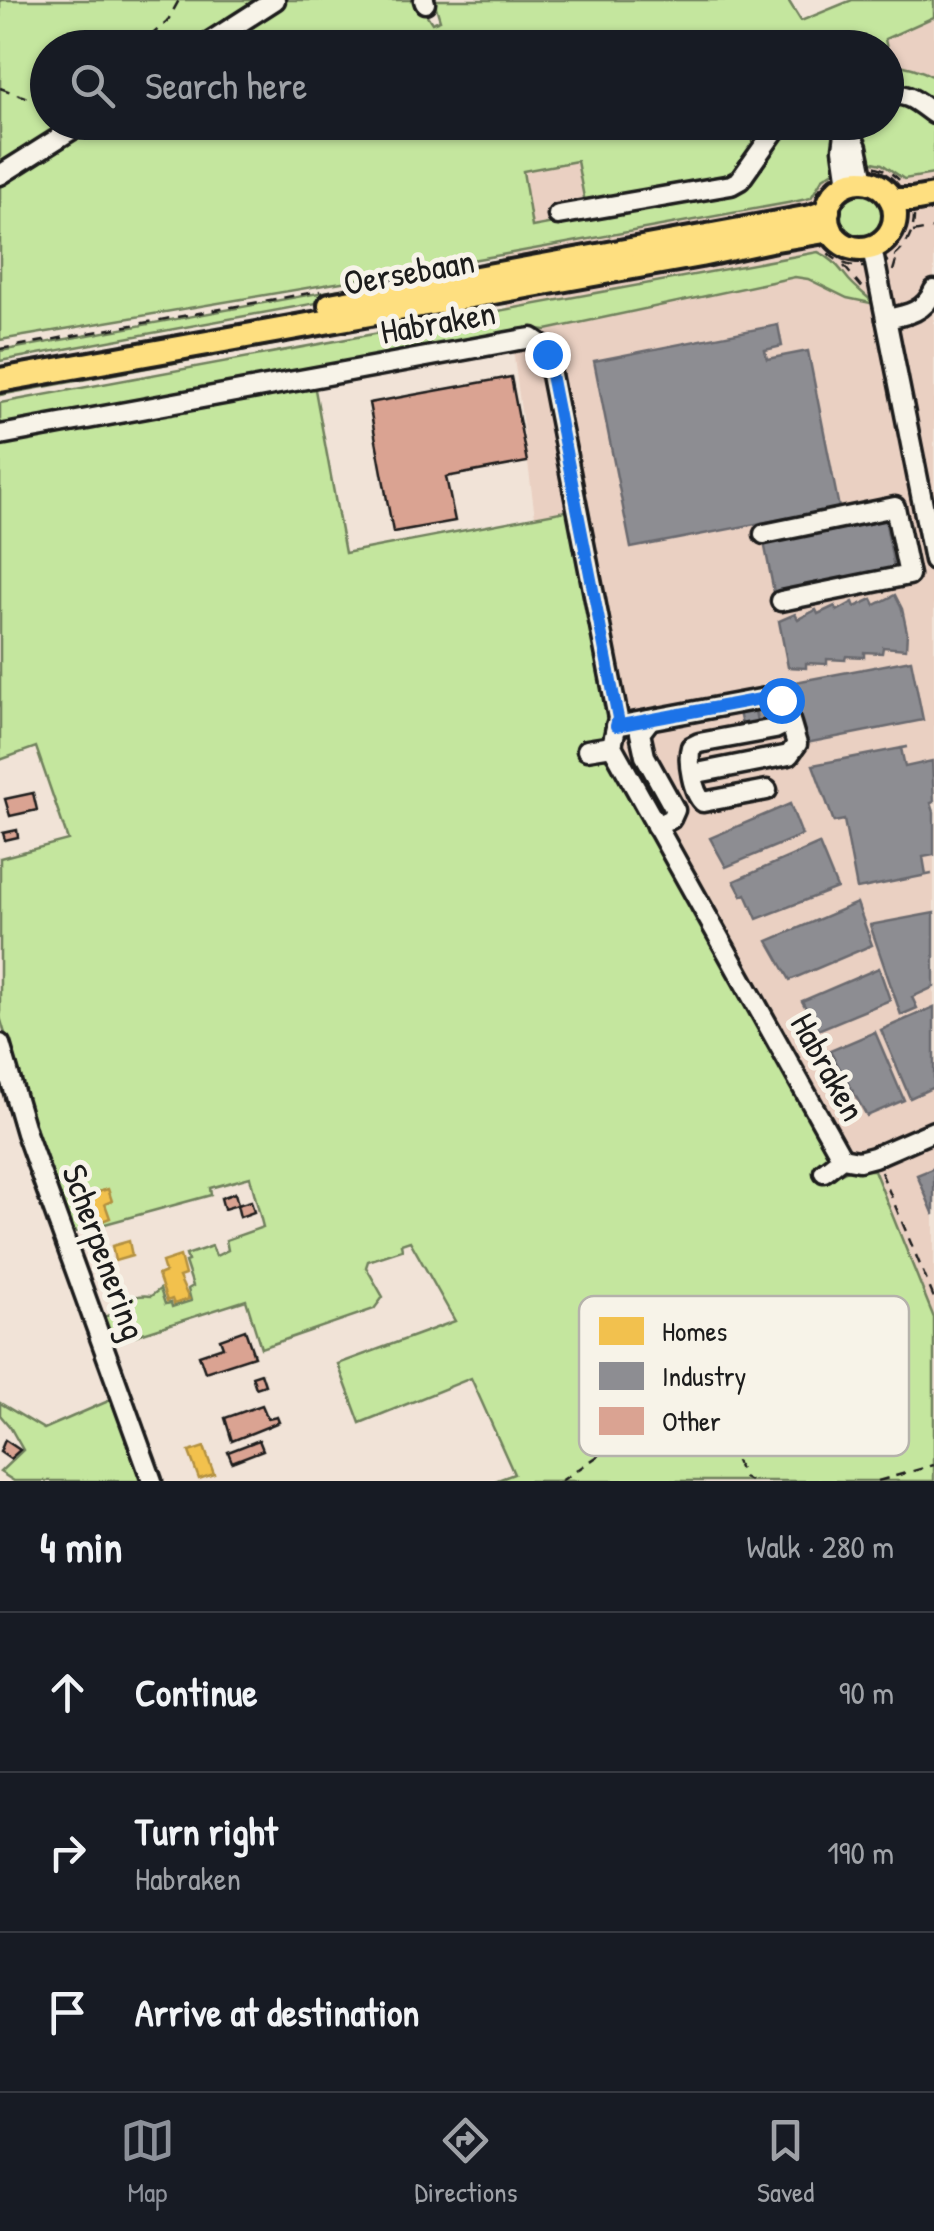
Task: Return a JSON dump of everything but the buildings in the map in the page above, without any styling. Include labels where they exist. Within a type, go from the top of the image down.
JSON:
[{"type":"main road","points":[[855,174],[916,213],[864,259],[821,223],[834,195],[855,174]]},
{"type":"main road","name":"Oersebaan","points":[[0,366],[821,223]]},
{"type":"main road","name":"Oersebaan","points":[[0,380],[700,255],[821,223]]},
{"type":"street","points":[[228,30],[276,0]]},
{"type":"street","points":[[904,95],[934,114]]},
{"type":"street","points":[[0,175],[55,140]]},
{"type":"street","points":[[558,215],[731,185],[740,180],[769,140]]},
{"type":"street","points":[[844,140],[843,149],[855,174]]},
{"type":"street","points":[[864,259],[881,282],[934,560]]},
{"type":"street","points":[[884,312],[918,311],[934,290]]},
{"type":"street","name":"Habraken","points":[[0,435],[532,338],[542,345],[547,354],[618,718],[612,746],[842,1158]]},
{"type":"street","points":[[764,534],[895,508],[908,575],[781,601]]},
{"type":"street","points":[[902,542],[929,536]]},
{"type":"street","points":[[616,726],[771,697],[781,700],[797,744],[789,755],[692,774]]},
{"type":"street","points":[[767,790],[703,802],[697,796],[692,774],[691,748],[699,743],[775,730],[787,716]]},
{"type":"street","points":[[650,720],[640,733],[645,756],[675,810],[671,819],[656,826]]},
{"type":"street","points":[[587,750],[612,746]]},
{"type":"street","name":"Scherpenering","points":[[0,1044],[32,1151],[152,1481]]},
{"type":"street","name":"Habraken","points":[[824,1172],[842,1158],[858,1161],[874,1157],[934,1132]]},
{"type":"path","points":[[157,30],[167,22],[179,0]]},
{"type":"path","points":[[0,88],[30,99]]},
{"type":"path","points":[[877,167],[903,185],[916,213],[898,253],[864,259],[831,257],[822,248],[821,223],[813,201],[829,177],[877,167]]},
{"type":"path","points":[[864,259],[862,288],[884,312]]},
{"type":"path","points":[[874,1157],[934,1298]]},
{"type":"path","points":[[561,1481],[598,1456]]},
{"type":"path","points":[[734,1456],[743,1478],[750,1481]]},
{"type":"path","points":[[878,1481],[934,1464]]},
{"type":"shaded area","points":[[934,0],[934,1337],[909,1347],[909,1296],[817,1296],[570,781],[485,140],[904,140],[904,30],[821,30]]},
{"type":"green space","points":[[0,0],[417,0],[432,23],[440,20],[434,0],[788,0],[801,21],[852,0],[934,0],[934,17],[904,30],[30,30],[30,140],[756,140],[729,176],[585,203],[577,161],[523,171],[532,227],[723,191],[772,140],[838,140],[843,165],[823,178],[811,198],[793,202],[0,340]]},
{"type":"green space","points":[[904,66],[934,77],[934,93],[929,97],[904,89]]},
{"type":"green space","points":[[904,104],[934,123],[934,174],[904,179],[882,164],[864,160],[860,140],[904,140]]},
{"type":"green space","points":[[862,192],[878,199],[885,215],[878,231],[862,238],[846,231],[839,215],[846,199]]},
{"type":"green space","points":[[809,204],[808,213],[0,361],[0,351]]},
{"type":"green space","points":[[811,234],[817,245],[0,395],[0,385]]},
{"type":"green space","points":[[818,252],[832,260],[875,304],[847,298],[808,279],[795,277],[546,330],[0,427],[0,403]]},
{"type":"green space","points":[[314,384],[345,553],[571,510],[611,728],[598,739],[581,744],[585,759],[600,756],[612,763],[830,1150],[825,1180],[848,1170],[874,1170],[934,1318],[934,1481],[495,1481],[514,1474],[471,1378],[360,1423],[338,1364],[455,1321],[410,1241],[401,1244],[402,1250],[368,1261],[366,1267],[383,1297],[374,1309],[261,1348],[246,1300],[112,1343],[102,1317],[118,1313],[132,1298],[151,1296],[160,1289],[165,1304],[171,1303],[172,1307],[191,1301],[188,1289],[193,1286],[186,1255],[212,1246],[216,1256],[228,1250],[226,1240],[263,1227],[250,1177],[210,1188],[211,1195],[72,1233],[27,1106],[0,1017],[0,858],[68,840],[36,747],[0,760],[0,441]]},
{"type":"green space","points":[[113,1399],[145,1481],[14,1481],[0,1472],[23,1450],[0,1415],[0,1403],[44,1429]]},
{"type":"route","points":[[547,354],[618,718],[616,726],[771,697],[781,700]]}]
